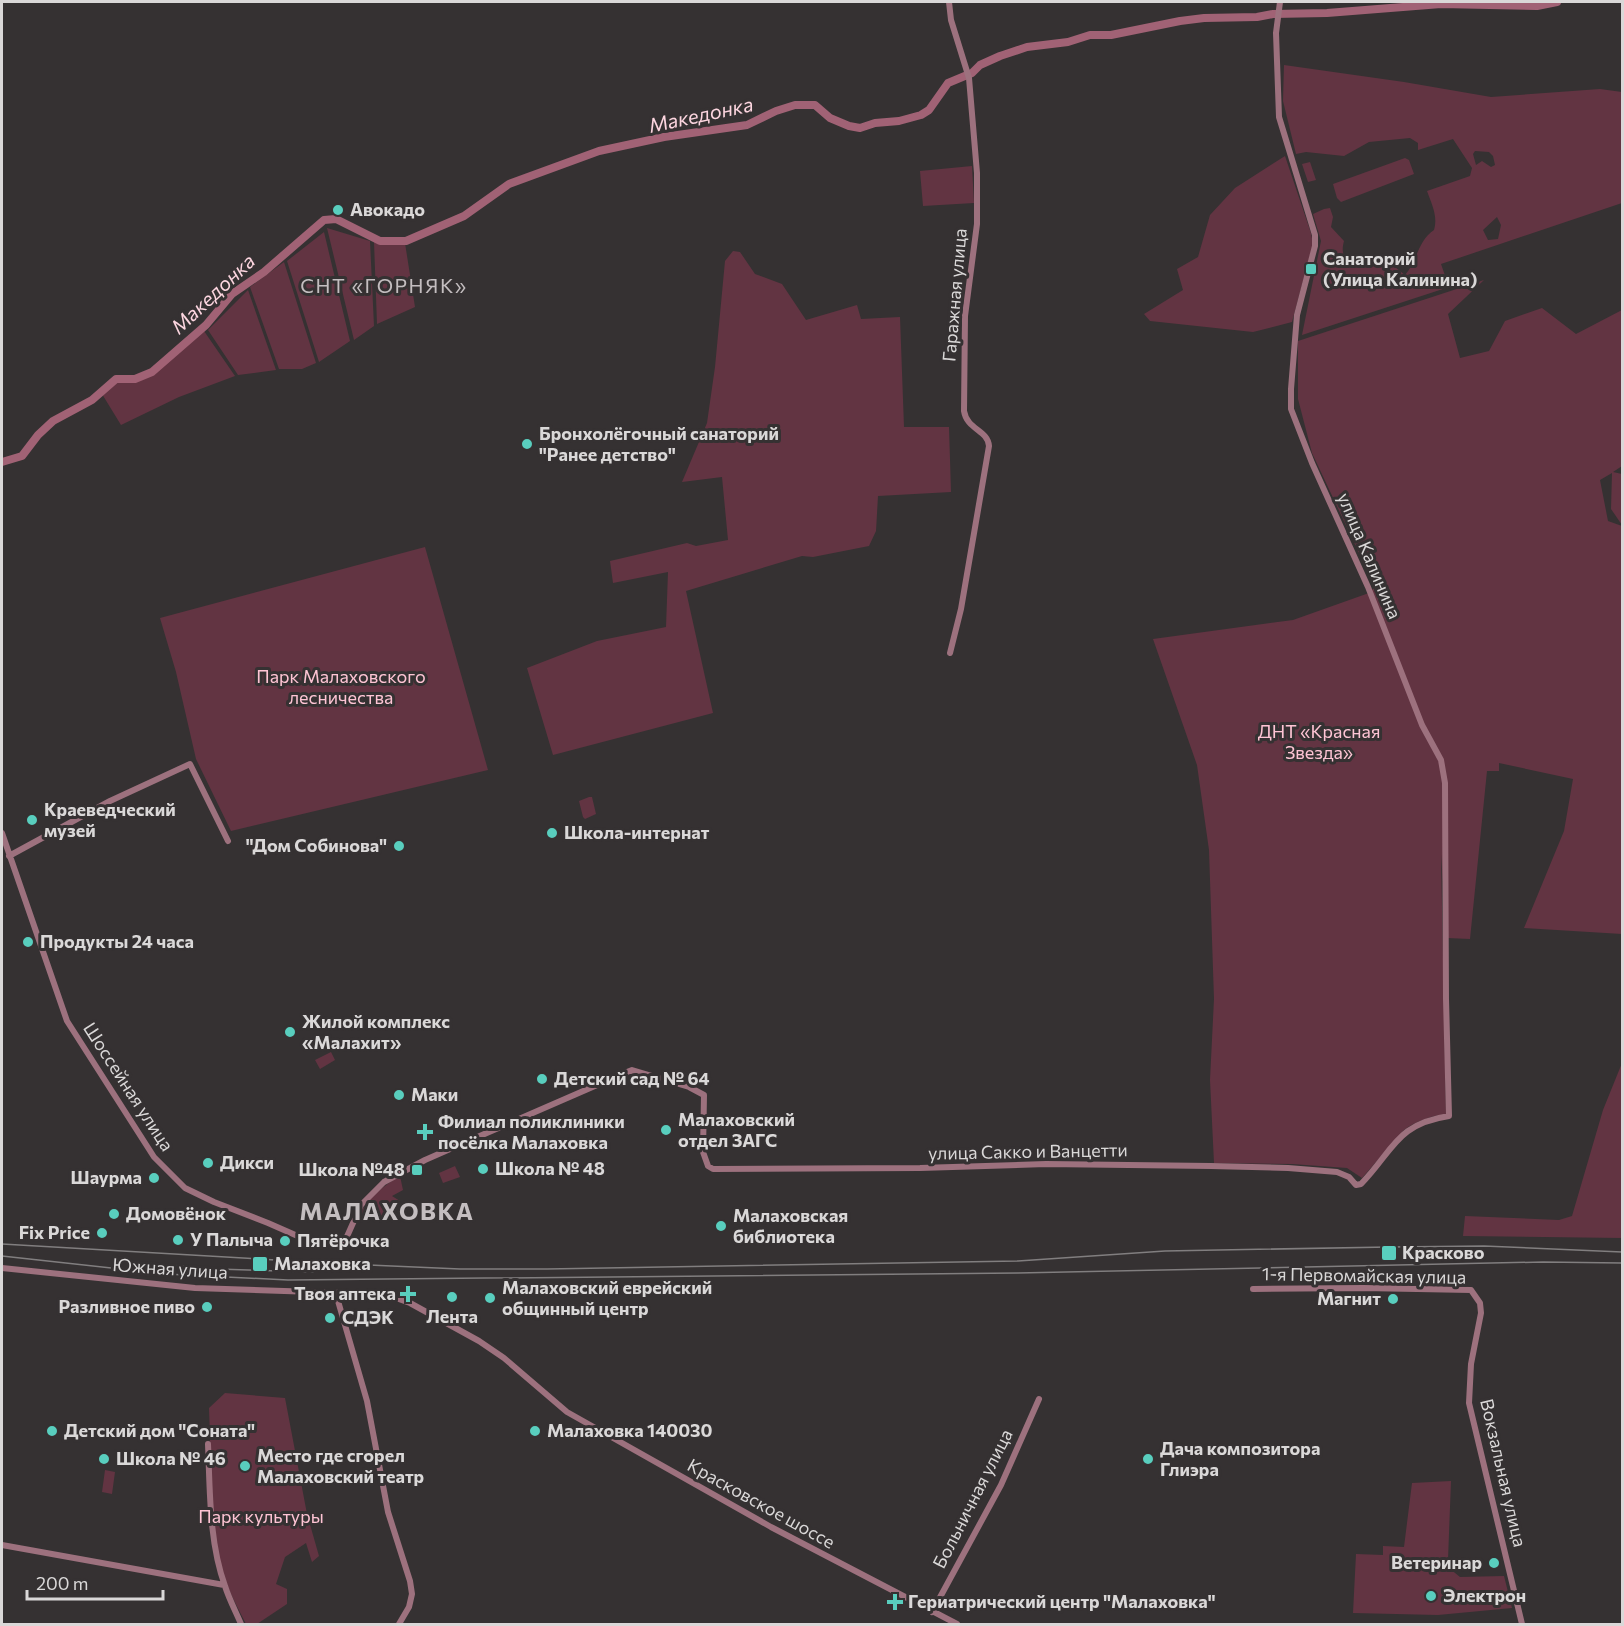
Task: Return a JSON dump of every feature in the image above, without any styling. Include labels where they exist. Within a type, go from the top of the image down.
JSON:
[{"type":"main road","name":"Гаражная улица","points":[[949,2],[954,29],[968,75],[975,136],[978,208],[965,315],[964,411],[967,421],[988,441],[961,609],[950,653]]},
{"type":"main road","name":"улица Калинина","points":[[1280,2],[1276,33],[1279,117],[1315,234],[1315,246],[1297,315],[1291,409],[1312,463],[1368,587],[1422,725],[1441,760],[1445,783],[1449,1116],[1419,1124],[1403,1134],[1359,1185],[1349,1177]]},
{"type":"main road","points":[[9,856],[110,801],[190,764],[228,841]]},
{"type":"main road","name":"Шоссейная улица","points":[[2,833],[72,1031],[147,1148],[183,1186],[214,1202],[268,1223],[303,1240],[333,1244],[342,1242],[347,1238],[361,1205],[384,1182],[425,1160],[632,1071],[689,1087],[704,1095],[703,1152],[708,1166]]},
{"type":"main road","name":"улица Сакко и Ванцетти","points":[[708,1166],[723,1170],[1046,1164],[1211,1166],[1288,1168],[1337,1173],[1349,1177]]},
{"type":"main road","name":"Южная улица","points":[[2,1268],[172,1287],[336,1294]]},
{"type":"main road","name":"1-я Первомайская улица","points":[[1253,1289],[1444,1289],[1471,1290],[1475,1294]]},
{"type":"main road","points":[[336,1294],[367,1401],[386,1505],[411,1581],[412,1594],[409,1608],[399,1624]]},
{"type":"main road","name":"Красковское шоссе","points":[[336,1294],[390,1296],[410,1303],[479,1341],[504,1358],[567,1412],[771,1527],[957,1624]]},
{"type":"main road","name":"Вокзальная улица","points":[[1475,1294],[1480,1303],[1481,1313],[1471,1364],[1469,1402],[1522,1624]]},
{"type":"main road","name":"Больничная улица","points":[[932,1612],[1001,1485],[1039,1399]]},
{"type":"main road","points":[[208,1444],[212,1523],[224,1585],[241,1624]]},
{"type":"main road","points":[[2,1545],[224,1585]]},
{"type":"green space","points":[[1284,65],[1491,97],[1600,89],[1622,92],[1622,203],[1441,264],[1449,287],[1302,335],[1321,241],[1313,214],[1330,208],[1333,217],[1331,227],[1344,241],[1344,254],[1353,264],[1371,260],[1380,264],[1390,263],[1405,275],[1424,239],[1434,230],[1435,215],[1427,191],[1470,176],[1472,168],[1453,139],[1418,150],[1418,143],[1410,138],[1369,142],[1344,156],[1306,152],[1296,154],[1283,101]],"holes":[[[1475,151],[1489,152],[1493,156],[1495,165],[1491,167],[1482,161],[1476,165],[1473,154]],[[1497,217],[1501,225],[1498,239],[1488,240],[1483,230]]]},
{"type":"green space","points":[[1285,156],[1313,244],[1292,322],[1253,332],[1150,321],[1144,314],[1183,290],[1177,269],[1198,257],[1210,215],[1235,188]]},
{"type":"green space","points":[[1405,158],[1409,160],[1414,174],[1341,202],[1337,198],[1333,184]]},
{"type":"green space","points":[[1310,162],[1316,180],[1308,182],[1302,164]]},
{"type":"green space","points":[[972,166],[974,203],[923,206],[920,171]]},
{"type":"green space","points":[[327,228],[370,241],[374,326],[354,340]]},
{"type":"green space","points":[[324,232],[350,341],[319,362],[287,261]]},
{"type":"green space","points":[[374,242],[405,243],[415,307],[377,324]]},
{"type":"green space","points":[[733,251],[740,252],[755,274],[782,284],[806,320],[857,305],[861,319],[900,317],[904,427],[949,427],[951,492],[878,496],[876,531],[869,546],[813,557],[802,556],[686,591],[713,713],[553,755],[527,668],[597,641],[666,627],[668,572],[613,583],[610,561],[687,543],[696,546],[728,540],[722,477],[682,482],[707,423],[725,261]]},
{"type":"green space","points":[[284,262],[316,363],[302,369],[279,369],[250,287]]},
{"type":"green space","name":"ДНТ «Красная Звезда»","points":[[1484,280],[1448,314],[1460,358],[1489,351],[1505,321],[1542,308],[1576,334],[1622,310],[1622,466],[1613,472],[1622,474],[1622,525],[1611,509],[1612,473],[1600,480],[1608,521],[1622,526],[1622,934],[1524,928],[1564,831],[1573,779],[1499,763],[1499,771],[1487,771],[1470,939],[1447,938],[1441,855],[1446,1114],[1424,1119],[1404,1130],[1362,1178],[1347,1168],[1292,1164],[1214,1163],[1210,1080],[1214,999],[1209,850],[1197,765],[1153,639],[1293,620],[1369,593],[1375,587],[1312,453],[1298,399],[1298,341]]},
{"type":"green space","points":[[248,290],[276,370],[238,375],[208,330]]},
{"type":"green space","points":[[204,331],[235,376],[179,397],[121,425],[102,394],[117,381],[136,381],[154,374]]},
{"type":"green space","name":"Парк Малаховского лесничества","points":[[425,547],[488,770],[231,831],[196,759],[176,672],[160,618]]},
{"type":"green space","points":[[592,797],[596,814],[585,819],[579,801]]},
{"type":"green space","points":[[331,1052],[335,1060],[320,1069],[315,1060]]},
{"type":"green space","points":[[1622,1063],[1622,1238],[1463,1236],[1465,1216],[1559,1220],[1572,1216],[1603,1110]]},
{"type":"green space","points":[[455,1166],[460,1177],[443,1183],[439,1173]]},
{"type":"green space","points":[[400,1176],[403,1190],[392,1196],[400,1201],[392,1218],[360,1214],[377,1192]]},
{"type":"green space","name":"Парк культуры","points":[[225,1393],[285,1398],[307,1514],[319,1556],[312,1562],[306,1543],[285,1557],[276,1584],[287,1589],[287,1604],[257,1624],[246,1624],[238,1609],[224,1577],[216,1543],[212,1505],[209,1408]]},
{"type":"green space","points":[[105,1470],[115,1472],[112,1494],[102,1492]]},
{"type":"green space","name":"Электрон","points":[[1451,1481],[1448,1560],[1444,1564],[1460,1577],[1504,1576],[1512,1608],[1438,1615],[1353,1613],[1356,1554],[1383,1555],[1383,1546],[1404,1547],[1412,1483]]},
{"type":"waterway","name":"Македонка","points":[[2,462],[22,456],[38,435],[53,421],[92,400],[116,379],[135,379],[152,372],[206,325],[232,294],[264,272],[324,220],[336,219],[380,241],[406,241],[464,216],[509,184],[599,151],[664,137],[747,125],[795,105],[815,105],[830,118],[860,128],[875,123],[899,121],[921,115],[929,110],[948,83],[972,73],[980,65],[1027,47],[1068,42],[1090,35],[1111,35],[1204,18],[1327,13],[1441,4],[1537,6],[1557,2]]},
{"type":"railway","points":[[2,1244],[460,1269],[1018,1261],[1165,1251],[1389,1247],[1484,1246],[1622,1252]]},
{"type":"railway","points":[[2,1256],[166,1274],[288,1280],[1018,1273],[1543,1262],[1622,1263]]},
{"type":"railway","points":[[144,1263],[217,1269],[315,1272]]},
{"type":"place","name":"Авокадо","points":[[338,210]]},
{"type":"place","name":"Санаторий (Улица Калинина)","points":[[1311,269]]},
{"type":"place","name":"Бронхолёгочный санаторий \"Ранее детство\"","points":[[527,444]]},
{"type":"place","name":"Краеведческий музей","points":[[32,820]]},
{"type":"place","name":"Школа-интернат","points":[[552,833]]},
{"type":"place","name":"\"Дом Собинова\"","points":[[399,846]]},
{"type":"place","name":"Продукты 24 часа","points":[[28,942]]},
{"type":"place","name":"Жилой комплекс «Малахит»","points":[[290,1032]]},
{"type":"place","name":"Детский сад № 64","points":[[542,1079]]},
{"type":"place","name":"Маки","points":[[399,1095]]},
{"type":"place","name":"Малаховский отдел ЗАГС","points":[[666,1130]]},
{"type":"place","name":"Филиал поликлиники посёлка Малаховка","points":[[425,1132]]},
{"type":"place","name":"Дикси","points":[[208,1163]]},
{"type":"place","name":"Школа № 48","points":[[483,1169]]},
{"type":"place","name":"Школа №48","points":[[417,1170]]},
{"type":"place","name":"Шаурма","points":[[154,1178]]},
{"type":"place","name":"Домовёнок","points":[[114,1214]]},
{"type":"place","name":"Малаховская библиотека","points":[[721,1226]]},
{"type":"place","name":"Fix Price","points":[[102,1233]]},
{"type":"place","name":"У Палыча","points":[[178,1240]]},
{"type":"place","name":"Пятёрочка","points":[[285,1241]]},
{"type":"place","name":"Красково","points":[[1389,1253]]},
{"type":"place","name":"Малаховка","points":[[260,1264]]},
{"type":"place","name":"Твоя аптека","points":[[408,1294]]},
{"type":"place","name":"Лента","points":[[452,1297]]},
{"type":"place","name":"Малаховский еврейский общинный центр","points":[[490,1298]]},
{"type":"place","name":"Магнит","points":[[1393,1299]]},
{"type":"place","name":"Разливное пиво","points":[[207,1307]]},
{"type":"place","name":"СДЭК","points":[[330,1318]]},
{"type":"place","name":"Детский дом \"Соната\"","points":[[52,1431]]},
{"type":"place","name":"Малаховка 140030","points":[[535,1431]]},
{"type":"place","name":"Школа № 46","points":[[104,1459]]},
{"type":"place","name":"Дача композитора Глиэра","points":[[1148,1459]]},
{"type":"place","name":"Место где сгорел Малаховский театр","points":[[245,1466]]},
{"type":"place","name":"Ветеринар","points":[[1494,1563]]},
{"type":"place","name":"Электрон","points":[[1431,1596]]},
{"type":"place","name":"Гериатрический центр \"Малаховка\"","points":[[895,1602]]},
{"type":"district","name":"СНТ «ГОРНЯК»","points":[[384,286]]},
{"type":"district","name":"МАЛАХОВКА","points":[[387,1212]]}]
